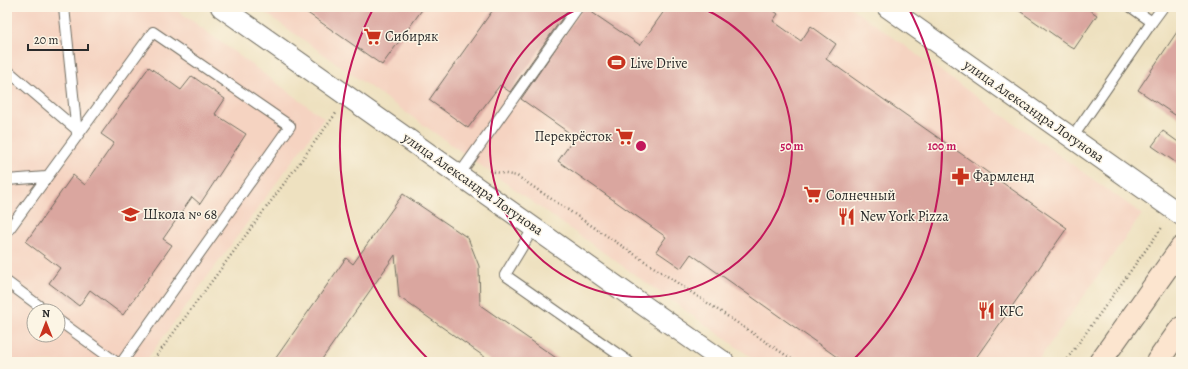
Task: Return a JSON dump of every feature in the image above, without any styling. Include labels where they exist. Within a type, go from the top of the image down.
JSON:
[{"type":"main road","points":[[1100,362],[1181,248]]},
{"type":"main road","points":[[1157,362],[1181,328]]},
{"type":"street","name":"улица Александра Логунова","points":[[221,7],[348,96],[462,171],[534,227],[724,362]]},
{"type":"street","name":"улица Александра Логунова","points":[[887,7],[1178,212]]},
{"type":"lane","points":[[64,7],[76,132]]},
{"type":"lane","points":[[462,171],[578,7]]},
{"type":"lane","points":[[1131,7],[1152,22]]},
{"type":"lane","points":[[1072,138],[1163,7]]},
{"type":"lane","points":[[7,232],[76,132],[153,32],[290,126],[122,362]]},
{"type":"lane","points":[[7,70],[76,132]]},
{"type":"lane","points":[[7,180],[46,177]]},
{"type":"lane","points":[[534,227],[506,275],[629,362]]},
{"type":"lane","points":[[7,282],[35,303]]},
{"type":"lane","points":[[66,326],[116,362]]},
{"type":"path","points":[[152,362],[348,96]]},
{"type":"path","points":[[462,171],[517,176],[796,362]]},
{"type":"path","points":[[1065,362],[1178,212]]},
{"type":"shaded area","name":"Школа № 68","points":[[7,7],[173,7],[324,118],[145,362],[7,362]]},
{"type":"shaded area","points":[[257,7],[850,7],[1142,214],[1037,362],[758,362]]},
{"type":"building","name":"Сибиряк","points":[[299,7],[424,7],[382,65]]},
{"type":"building","points":[[495,7],[570,7],[510,92],[500,85],[468,128],[429,100]]},
{"type":"building","name":"Солнечный","points":[[584,7],[640,45],[667,7],[769,7],[778,14],[773,21],[801,41],[811,26],[836,44],[826,59],[1067,228],[973,362],[844,362],[691,254],[681,268],[656,251],[666,237],[558,161],[575,137],[521,99]]},
{"type":"building","points":[[1014,7],[1085,7],[1097,15],[1074,49]]},
{"type":"building","points":[[1181,26],[1181,119],[1138,90]]},
{"type":"building","points":[[149,67],[181,90],[192,76],[225,99],[215,114],[246,134],[200,204],[192,197],[163,239],[172,245],[123,315],[90,290],[79,306],[49,283],[60,268],[26,242],[73,175],[85,185],[114,143],[101,134]]},
{"type":"building","points":[[1163,131],[1181,144],[1181,166],[1152,146]]},
{"type":"building","points":[[403,194],[468,238],[479,266],[480,305],[562,362],[492,362],[399,297],[395,255],[320,362],[273,362],[346,258],[353,264]]},
{"type":"place","name":"Сибиряк","points":[[372,36]]},
{"type":"place","name":"Live Drive","points":[[617,63]]},
{"type":"place","name":"Перекрёсток","points":[[625,136]]},
{"type":"place","name":"Фармленд","points":[[960,176]]},
{"type":"place","name":"Солнечный","points":[[813,195]]},
{"type":"place","name":"Школа № 68","points":[[130,214]]},
{"type":"place","name":"New York Pizza","points":[[847,216]]},
{"type":"place","name":"KFC","points":[[986,311]]}]
